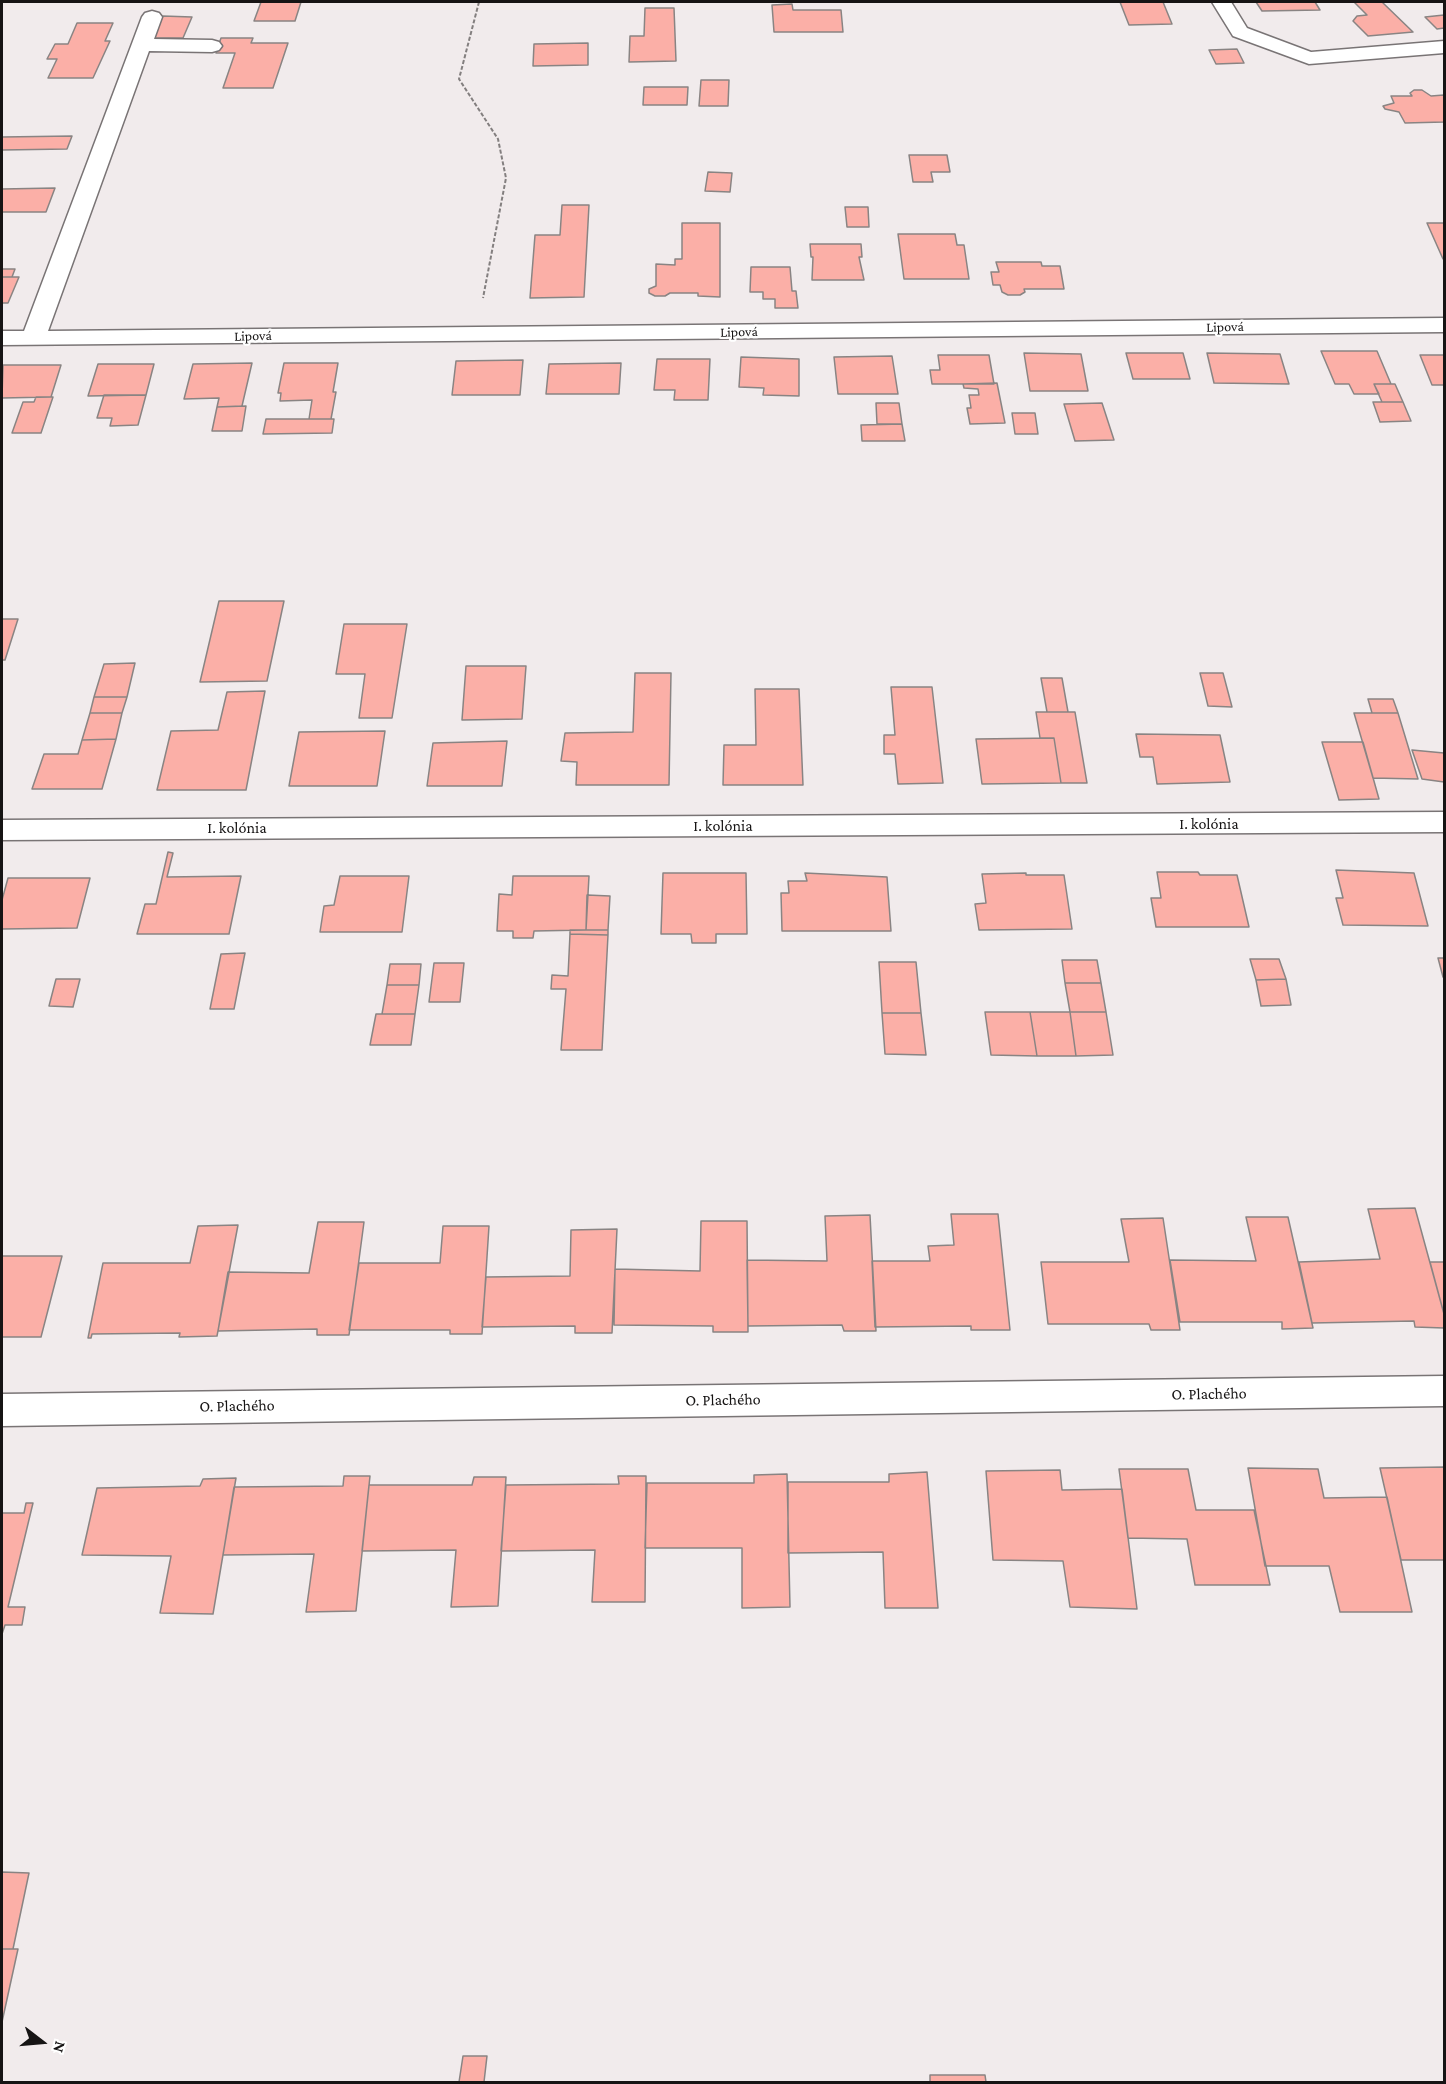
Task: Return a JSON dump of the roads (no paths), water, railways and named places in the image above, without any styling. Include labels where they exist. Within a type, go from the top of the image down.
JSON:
[{"type":"street","points":[[1222,2],[1239,32],[1309,57],[1444,47]]},
{"type":"street","points":[[33,338],[152,17]]},
{"type":"street","points":[[141,45],[212,46]]},
{"type":"street","name":"Lipová","points":[[2,338],[1444,325]]},
{"type":"street","name":"I. kolónia","points":[[2,830],[1444,822]]},
{"type":"street","name":"O. Plachého","points":[[2,1410],[1444,1391]]}]
